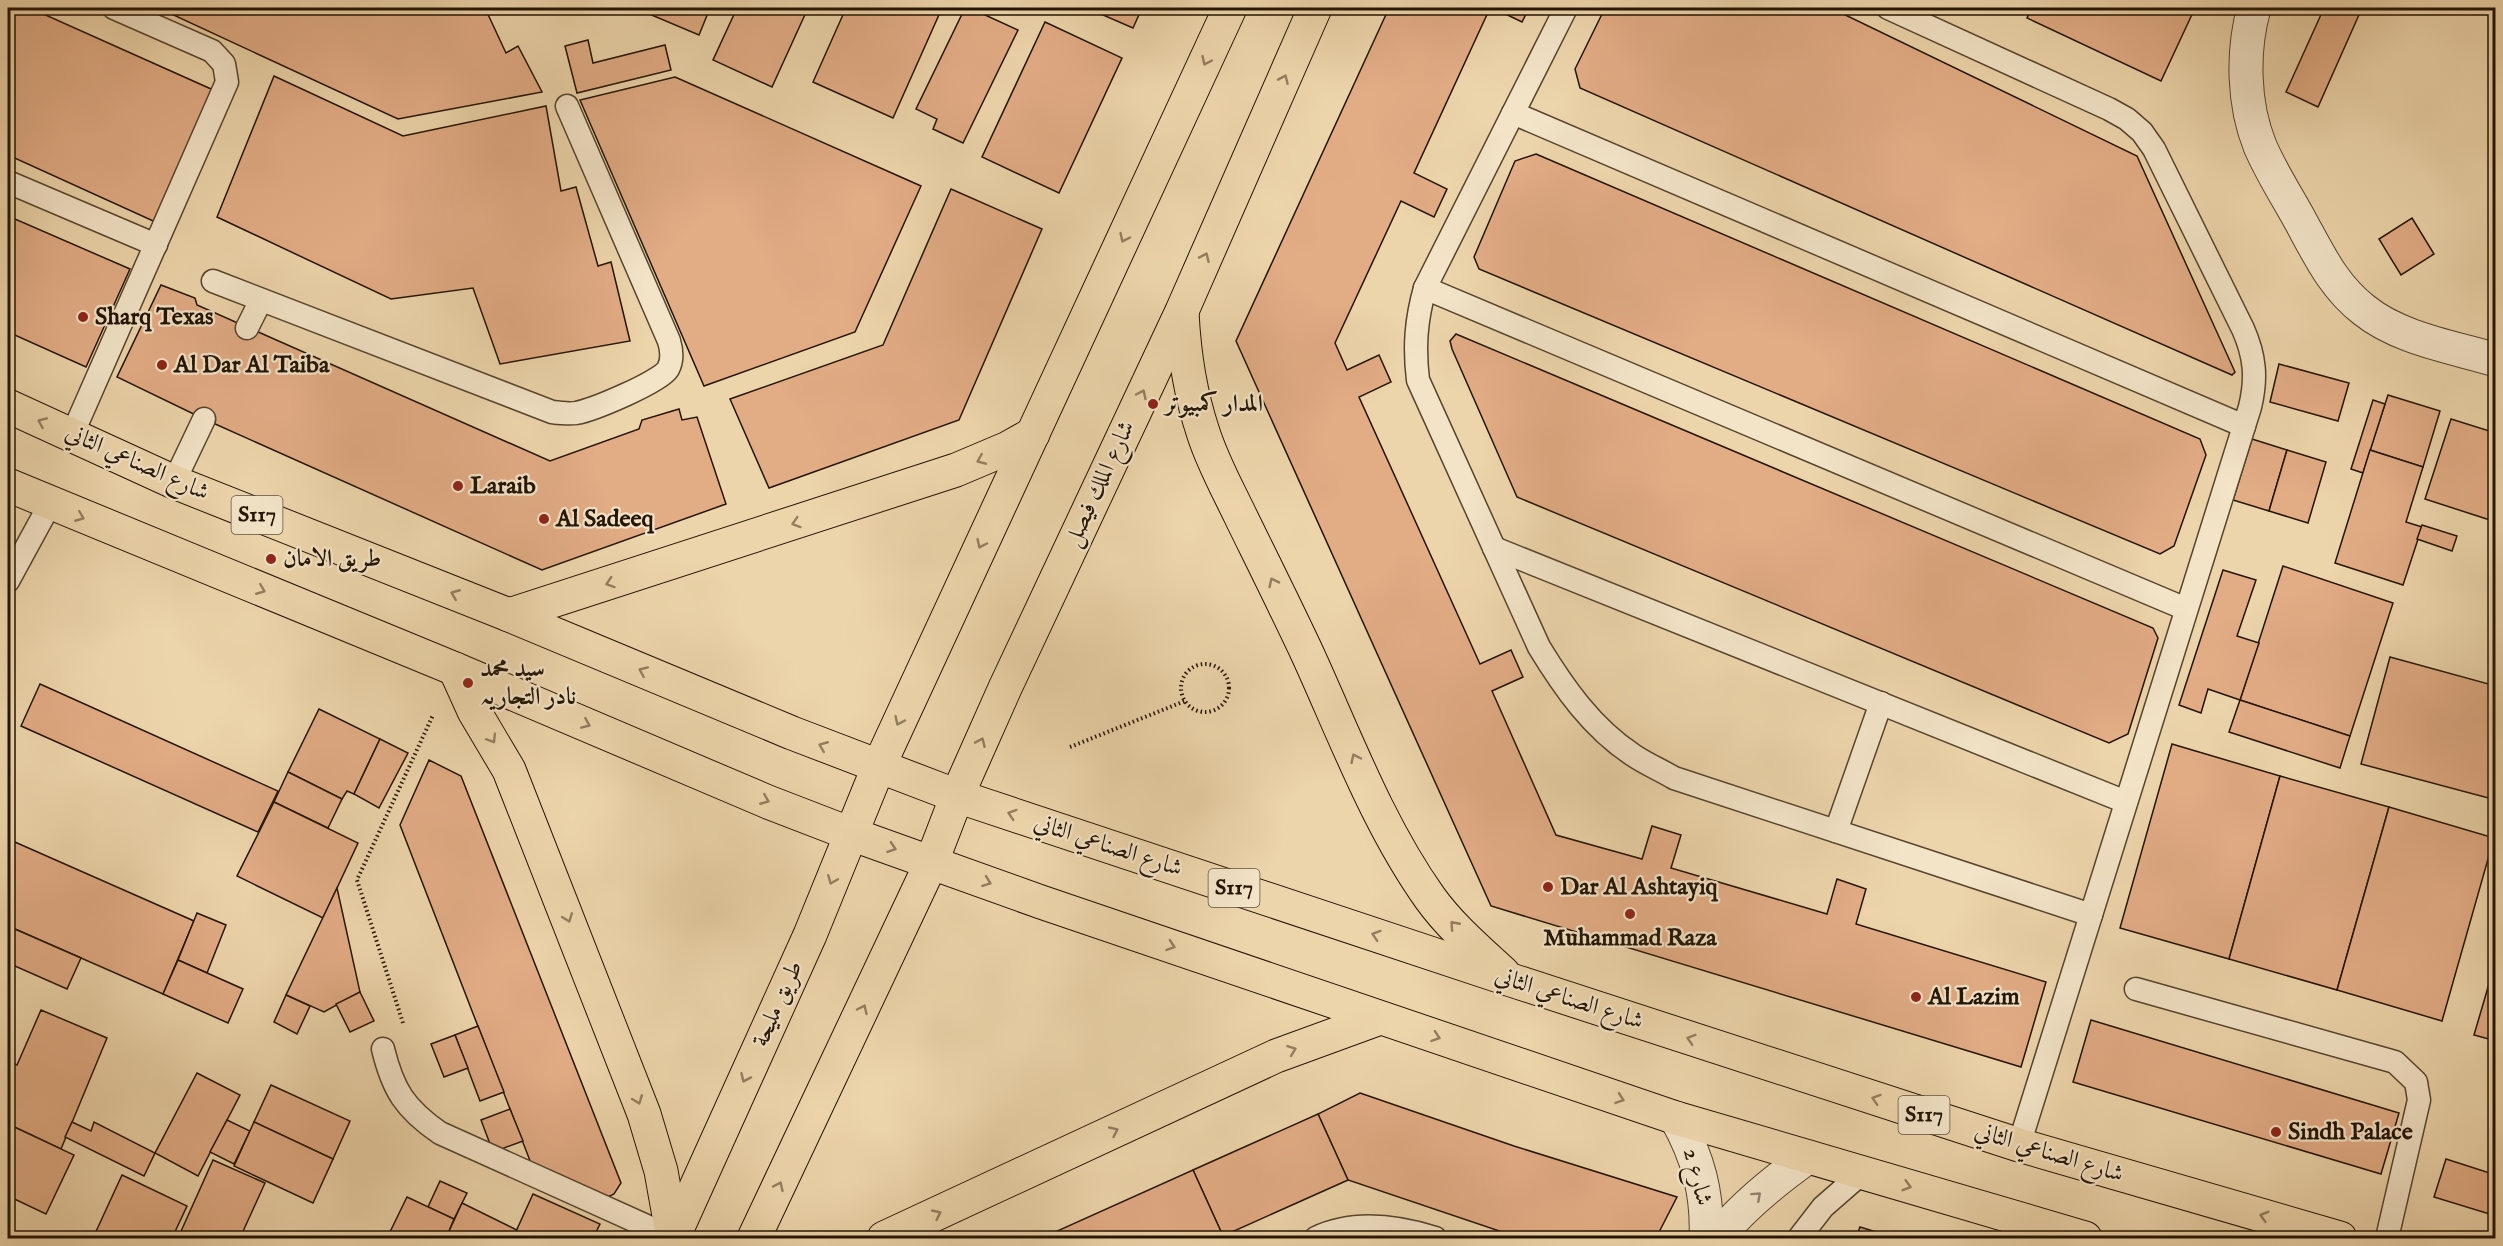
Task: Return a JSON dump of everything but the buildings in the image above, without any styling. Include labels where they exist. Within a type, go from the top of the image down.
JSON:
[{"type":"main road","points":[[878,768],[1230,8]]},
{"type":"main road","name":"شارع الملك فيصل","points":[[957,796],[1182,311],[1315,8]]},
{"type":"main road","points":[[1182,311],[1184,353],[1192,394],[1204,434],[1220,473],[1304,646],[1382,815],[1404,858],[1431,900],[1469,942],[1511,980]]},
{"type":"main road","name":"شارع الصناعي الثاني","points":[[8,406],[174,482],[509,615],[878,768],[1511,980],[2019,1145],[2340,1239]]},
{"type":"main road","points":[[509,615],[956,470],[1008,448],[1033,434]]},
{"type":"main road","points":[[8,485],[455,669],[768,802],[851,834],[932,861],[1041,902],[1676,1118],[2085,1239]]},
{"type":"main road","points":[[455,669],[474,711],[509,770],[635,1092],[661,1171],[673,1238]]},
{"type":"main road","name":"طريق مليحة","points":[[673,1238],[805,945],[878,768]]},
{"type":"main road","points":[[754,1239],[932,861],[957,796]]},
{"type":"main road","points":[[885,1239],[1276,1056],[1380,1018]]},
{"type":"street","points":[[2254,8],[2247,44],[2247,79],[2251,113],[2260,146],[2328,271],[2345,293],[2365,312],[2388,326],[2496,360]]},
{"type":"street","name":"شارع 2","points":[[1676,1118],[1699,1166],[1705,1192],[1706,1239]]},
{"type":"street","name":"شارع 2","points":[[1717,1239],[1753,1200],[1808,1157]]},
{"type":"lane","points":[[72,435],[224,91],[227,73],[224,64],[212,51],[114,8]]},
{"type":"lane","points":[[1566,8],[1425,288],[1417,318],[1415,349],[1419,380],[1539,647],[1564,688],[1595,724],[1633,755],[1674,778],[2091,915]]},
{"type":"lane","points":[[1888,8],[2109,109],[2127,119],[2142,132],[2165,167],[2251,347],[2255,387],[2244,426],[2019,1145]]},
{"type":"lane","points":[[213,281],[552,412],[574,414],[602,405],[662,376],[671,360],[669,342],[567,106]]},
{"type":"lane","points":[[1513,113],[2244,426]]},
{"type":"lane","points":[[8,182],[156,245]]},
{"type":"lane","points":[[1425,288],[2187,609]]},
{"type":"lane","points":[[247,328],[261,300]]},
{"type":"lane","points":[[174,482],[204,419]]},
{"type":"lane","points":[[8,581],[50,504]]},
{"type":"lane","points":[[1494,548],[2126,802]]},
{"type":"lane","points":[[1836,831],[1881,703]]},
{"type":"lane","points":[[2136,989],[2395,1062],[2416,1083],[2419,1100],[2387,1239]]},
{"type":"lane","points":[[383,1049],[389,1075],[401,1098],[418,1118],[440,1133],[673,1238]]},
{"type":"lane","points":[[1799,1239],[1823,1207],[1862,1173]]},
{"type":"lane","points":[[1316,1239],[1326,1233],[1351,1228],[1374,1233],[1414,1232],[1435,1239]]},
{"type":"path","points":[[1205,663],[1215,665],[1223,671],[1228,680],[1230,692],[1225,702],[1216,710],[1205,712],[1193,709],[1185,701],[1181,691],[1182,681],[1195,665],[1205,663]]},
{"type":"path","points":[[383,1049],[405,1030],[357,880],[455,669]]},
{"type":"path","points":[[1070,747],[1185,701]]},
{"type":"place","name":"Sharq Texas","points":[[83,317]]},
{"type":"place","name":"Al Dar Al Taiba","points":[[162,365]]},
{"type":"place","name":"المدار کمبیوتر","points":[[1153,404]]},
{"type":"place","name":"Laraib","points":[[458,486]]},
{"type":"place","name":"Al Sadeeq","points":[[544,519]]},
{"type":"place","name":"طریق الامان","points":[[271,559]]},
{"type":"place","name":"سید محمد نادر التجاریہ","points":[[468,683]]},
{"type":"place","name":"Dar Al Ashtayiq","points":[[1548,887]]},
{"type":"place","name":"Muhammad Raza","points":[[1630,914]]},
{"type":"place","name":"Al Lazim","points":[[1916,997]]},
{"type":"place","name":"Sindh Palace","points":[[2276,1132]]}]
